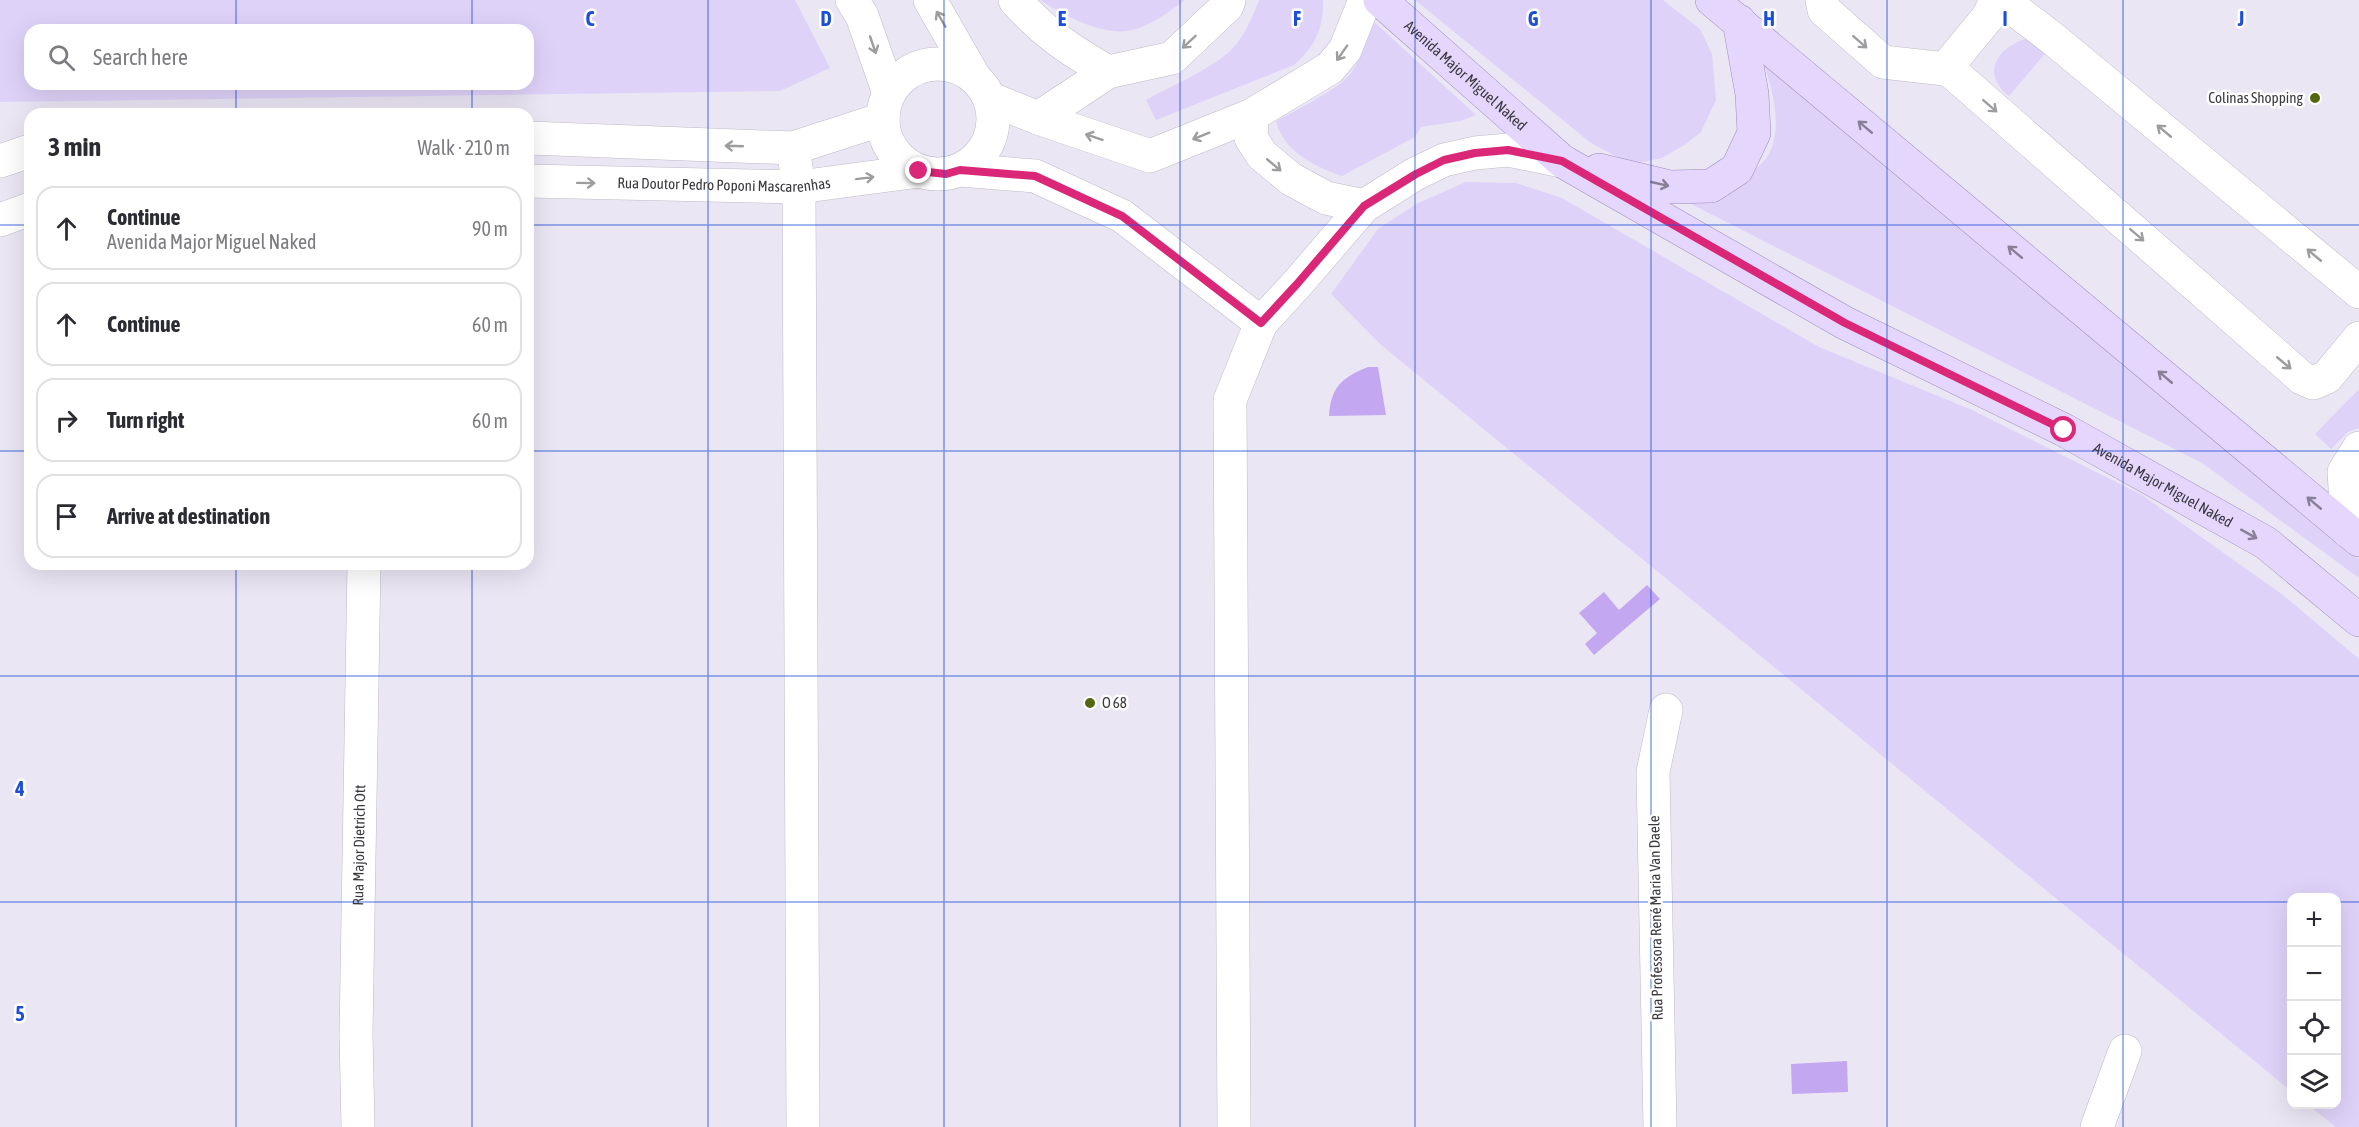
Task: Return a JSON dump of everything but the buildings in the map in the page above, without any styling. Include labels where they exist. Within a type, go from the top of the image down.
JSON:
[{"type":"main road","name":"Avenida Major Miguel Naked","points":[[1380,0],[1562,161],[1845,323],[2064,430],[2266,543],[2359,620]]},
{"type":"main road","points":[[1712,0],[2354,536]]},
{"type":"main road","points":[[1562,161],[1670,187],[1711,186],[1737,169],[1754,133],[1752,94],[1739,21]]},
{"type":"street","points":[[852,0],[862,15],[886,106],[885,135],[893,151],[904,163],[919,171],[946,174],[960,170],[974,162],[986,149],[993,132],[994,116],[982,87],[930,0]]},
{"type":"street","points":[[1015,0],[1028,15],[1064,46],[1108,72]]},
{"type":"street","points":[[1038,118],[1108,72],[1172,58],[1227,6],[1229,0]]},
{"type":"street","points":[[534,138],[793,148],[886,106],[901,78],[917,68],[936,63],[955,66],[982,87],[1038,118],[1150,156],[1252,115],[1330,68],[1346,50],[1365,0]]},
{"type":"street","points":[[1822,0],[1824,10],[1883,62],[1946,69],[1953,74],[2302,378],[2313,383],[2327,377],[2359,338]]},
{"type":"street","points":[[1946,69],[1988,17],[1996,0]]},
{"type":"street","points":[[2002,0],[2052,38],[2359,292]]},
{"type":"street","points":[[1252,115],[1251,138],[1262,155],[1291,179],[1326,198],[1364,206]]},
{"type":"street","points":[[793,148],[799,186],[802,1127]]},
{"type":"street","points":[[1234,1127],[1230,400],[1261,323],[1364,206],[1416,174],[1444,160],[1475,153],[1508,150],[1562,161]]},
{"type":"street","points":[[0,160],[24,153]]},
{"type":"street","points":[[960,170],[1035,176],[1122,216],[1261,323]]},
{"type":"street","name":"Rua Doutor Pedro Poponi Mascarenhas","points":[[534,182],[799,186],[919,171]]},
{"type":"street","points":[[0,220],[24,211]]},
{"type":"street","points":[[2354,536],[2344,471],[2359,448]]},
{"type":"street","name":"Rua Major Dietrich Ott","points":[[358,1127],[356,1034],[364,570]]},
{"type":"street","name":"Rua Professora René Maria Van Daele","points":[[1660,1127],[1653,772],[1666,710]]},
{"type":"street","points":[[2097,1127],[2125,1051]]},
{"type":"shaded area","points":[[0,0],[795,0],[830,68],[780,91],[0,102]]},
{"type":"shaded area","points":[[1040,0],[1185,0],[1162,16],[1137,29],[1113,31],[1074,19]]},
{"type":"shaded area","points":[[1259,0],[1323,0],[1320,28],[1308,51],[1294,65],[1156,120],[1146,100],[1203,70],[1232,49],[1244,32]]},
{"type":"shaded area","points":[[1415,0],[1663,0],[1700,29],[1712,54],[1716,100],[1701,132],[1686,144],[1662,158],[1639,163],[1621,159],[1591,143]]},
{"type":"shaded area","points":[[1372,20],[1476,115],[1461,121],[1421,127],[1415,137],[1342,176],[1311,163],[1293,149],[1285,141],[1276,121],[1337,86],[1351,73],[1364,48]]},
{"type":"shaded area","points":[[2025,39],[2038,41],[2049,49],[2009,96],[2000,88],[1996,79],[1994,71],[1996,63],[2006,49]]},
{"type":"shaded area","points":[[1755,43],[2359,559],[2359,578],[2202,463],[1681,199],[1753,170],[1765,159],[1773,145],[1776,128],[1772,91]]},
{"type":"shaded area","points":[[1466,182],[1516,183],[1562,198],[1819,347],[1972,410],[2142,495],[2283,595],[2359,659],[2359,1127],[2336,1127],[2313,1109],[2341,1109],[2341,893],[2287,893],[2287,1088],[1380,344],[1331,294],[1378,229],[1416,204]]},
{"type":"shaded area","points":[[1368,367],[1378,367],[1386,415],[1329,416],[1332,398],[1339,385],[1351,375]]},
{"type":"shaded area","points":[[2359,389],[2359,428],[2348,432],[2331,449],[2315,434]]},
{"type":"shaded area","points":[[1647,585],[1660,599],[1594,655],[1585,644],[1597,633],[1579,613],[1604,592],[1619,610]]},
{"type":"shaded area","points":[[1847,1061],[1848,1092],[1792,1094],[1791,1064]]},
{"type":"place","name":"Colinas Shopping","points":[[2315,98]]},
{"type":"place","name":"O 68","points":[[1090,703]]},
{"type":"route","points":[[919,171],[946,174],[960,170],[1035,176],[1122,216],[1261,323],[1364,206],[1416,174],[1444,160],[1475,153],[1508,150],[1562,161],[1845,323],[2064,430]]}]
